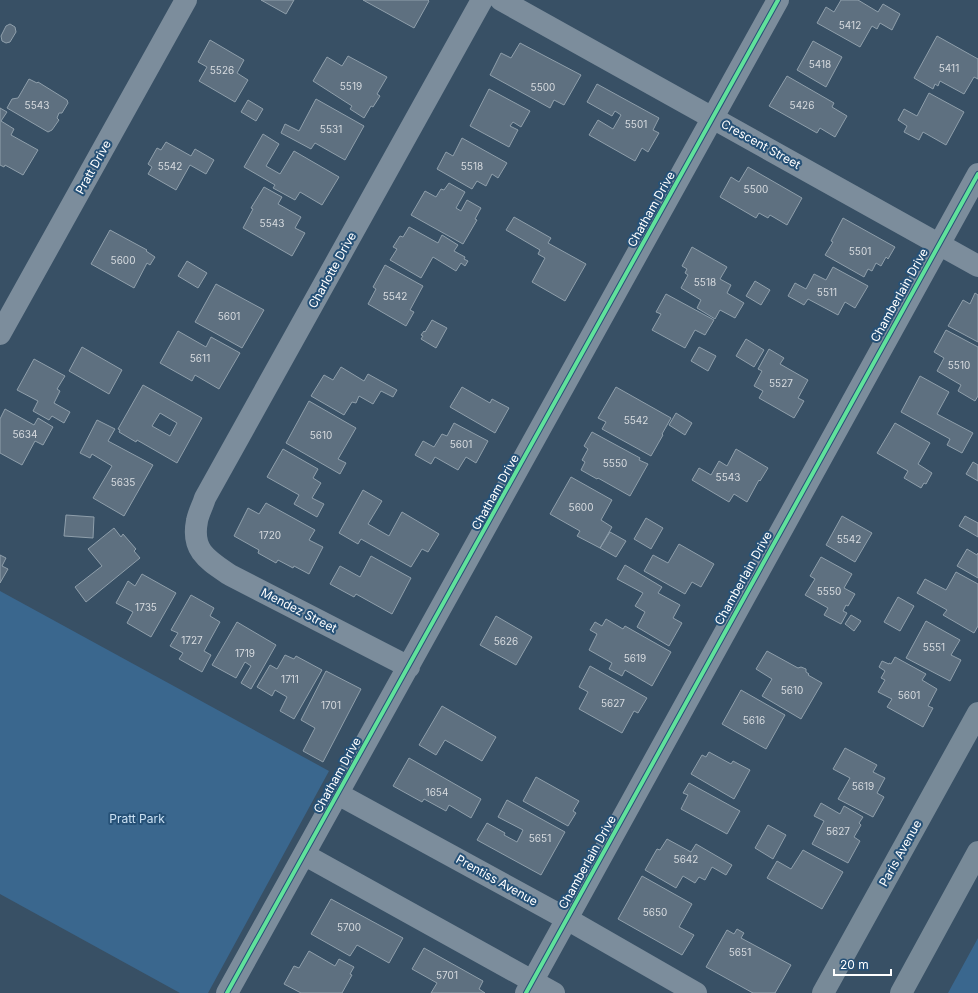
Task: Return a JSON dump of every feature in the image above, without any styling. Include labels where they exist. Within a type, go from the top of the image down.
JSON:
[{"type":"street","name":"Pratt Drive","points":[[0,334],[186,0]]},
{"type":"street","name":"Charlotte Drive","points":[[196,544],[197,521],[205,498],[482,0]]},
{"type":"street","name":"Crescent Street","points":[[501,0],[978,266]]},
{"type":"street","name":"Chatham Drive","points":[[227,993],[305,855],[778,0]]},
{"type":"street","name":"Chamberlain Drive","points":[[530,987],[978,174]]},
{"type":"street","name":"Mendez Street","points":[[196,544],[209,561],[230,575],[409,667]]},
{"type":"street","name":"Paris Avenue","points":[[823,993],[978,713]]},
{"type":"street","name":"Prentiss Avenue","points":[[338,794],[567,919],[696,993]]},
{"type":"street","points":[[901,993],[978,852]]},
{"type":"street","points":[[305,855],[530,987],[554,993]]},
{"type":"green space","name":"Pratt Park","points":[[0,591],[329,771],[208,993],[180,993],[0,894]]},
{"type":"green space","points":[[978,938],[978,993],[948,993]]},
{"type":"building","points":[[261,0],[294,0],[286,14]]},
{"type":"building","points":[[363,0],[428,0],[429,1],[414,28]]},
{"type":"building","points":[[841,0],[858,0],[878,12],[883,4],[900,14],[892,30],[880,23],[877,29],[872,26],[860,47],[817,23],[826,7],[834,12]]},
{"type":"building","points":[[10,24],[15,27],[16,32],[10,42],[6,43],[2,41],[1,36],[6,26]]},
{"type":"building","points":[[937,36],[978,59],[978,79],[974,77],[964,94],[940,81],[938,86],[935,84],[933,89],[914,78]]},
{"type":"building","points":[[210,40],[244,60],[237,73],[248,80],[235,102],[199,81],[207,67],[198,62]]},
{"type":"building","points":[[813,41],[842,57],[826,87],[797,70]]},
{"type":"building","points":[[520,43],[581,75],[564,105],[554,100],[550,108],[490,75],[501,53],[511,58]]},
{"type":"building","points":[[348,56],[387,77],[377,94],[380,96],[373,107],[371,106],[364,118],[350,109],[352,106],[313,81],[327,57],[342,66]]},
{"type":"building","points":[[787,76],[834,103],[832,107],[847,116],[835,137],[820,128],[817,133],[769,106]]},
{"type":"building","points":[[29,79],[37,83],[38,82],[67,100],[68,103],[62,113],[59,113],[57,118],[59,120],[52,130],[48,132],[7,108],[12,99],[18,98]]},
{"type":"building","points":[[597,84],[659,118],[653,130],[659,133],[648,152],[642,148],[635,161],[589,135],[598,120],[613,129],[621,115],[615,111],[612,116],[587,102]]},
{"type":"building","points":[[489,89],[530,111],[521,127],[513,122],[510,126],[518,130],[509,147],[470,126]]},
{"type":"building","points":[[929,93],[964,112],[946,145],[923,132],[919,140],[904,132],[907,126],[898,120],[904,109],[917,116]]},
{"type":"building","points":[[316,99],[364,126],[345,160],[315,143],[311,149],[281,133],[285,124],[299,131]]},
{"type":"building","points":[[248,100],[263,109],[256,121],[241,112]]},
{"type":"building","points":[[0,108],[7,112],[1,121],[14,129],[11,135],[38,150],[23,175],[5,165],[4,167],[0,165]]},
{"type":"building","points":[[263,134],[279,144],[266,166],[280,174],[294,151],[339,177],[322,205],[300,192],[295,200],[273,188],[275,185],[244,167]]},
{"type":"building","points":[[462,138],[507,163],[498,178],[492,174],[486,186],[477,181],[472,189],[437,169],[446,152],[453,156]]},
{"type":"building","points":[[166,142],[191,156],[195,149],[214,160],[206,174],[190,165],[176,190],[148,174],[152,167],[148,164],[157,148],[161,150]]},
{"type":"building","points":[[748,167],[802,198],[787,225],[770,215],[768,218],[759,213],[756,218],[720,197],[731,177],[739,182]]},
{"type":"building","points":[[449,183],[465,192],[456,208],[461,211],[467,200],[481,208],[475,219],[477,220],[463,244],[411,215],[425,191],[436,197],[441,189],[444,190]]},
{"type":"building","points":[[264,187],[282,197],[278,204],[301,217],[295,228],[305,233],[292,256],[243,228],[253,209],[251,208]]},
{"type":"building","points":[[514,217],[551,238],[548,243],[586,264],[565,301],[532,282],[545,258],[538,254],[540,250],[506,230]]},
{"type":"building","points":[[843,218],[895,247],[888,259],[886,257],[881,266],[876,263],[872,271],[868,269],[864,277],[825,255],[833,242],[831,241]]},
{"type":"building","points":[[409,227],[438,243],[442,235],[458,245],[454,251],[465,257],[464,259],[468,261],[465,266],[461,263],[456,271],[433,257],[421,278],[390,260],[397,249],[393,247],[400,236],[403,237]]},
{"type":"building","points":[[110,230],[147,250],[146,251],[155,257],[150,265],[147,263],[134,288],[91,264]]},
{"type":"building","points":[[692,247],[727,267],[720,279],[731,285],[727,293],[744,303],[735,318],[720,310],[715,319],[697,308],[701,300],[681,288],[688,275],[685,273],[687,269],[682,266]]},
{"type":"building","points":[[187,261],[207,273],[198,288],[178,276]]},
{"type":"building","points":[[385,265],[423,286],[410,310],[414,312],[406,326],[368,304],[376,289],[373,287]]},
{"type":"building","points":[[833,267],[868,286],[855,308],[845,302],[838,315],[808,299],[804,305],[788,296],[795,283],[806,289],[814,274],[826,280]]},
{"type":"building","points":[[755,281],[770,290],[761,305],[746,296]]},
{"type":"building","points":[[216,284],[264,310],[242,348],[195,322]]},
{"type":"building","points":[[975,293],[978,295],[978,342],[948,326],[963,300],[970,304]]},
{"type":"building","points":[[666,294],[714,320],[705,335],[695,330],[685,348],[652,330],[661,314],[656,312]]},
{"type":"building","points":[[432,320],[447,328],[436,348],[421,339],[423,336],[421,335],[424,331],[425,332]]},
{"type":"building","points":[[946,330],[978,347],[978,396],[975,401],[958,391],[961,385],[937,371],[944,358],[934,352]]},
{"type":"building","points":[[178,331],[206,347],[211,337],[240,353],[219,389],[195,375],[192,381],[160,363]]},
{"type":"building","points":[[746,339],[764,350],[754,367],[736,356]]},
{"type":"building","points":[[82,347],[122,370],[109,394],[69,371]]},
{"type":"building","points":[[699,347],[716,356],[708,371],[691,361]]},
{"type":"building","points":[[769,349],[784,358],[780,364],[808,380],[798,398],[804,401],[794,418],[759,398],[763,391],[754,386],[762,371],[758,369]]},
{"type":"building","points":[[34,359],[65,376],[57,389],[60,391],[54,403],[70,412],[64,423],[52,416],[49,420],[33,411],[38,401],[17,390]]},
{"type":"building","points":[[341,367],[364,381],[368,374],[397,390],[393,397],[381,391],[373,404],[359,396],[356,403],[352,402],[344,415],[311,396],[324,375],[333,380]]},
{"type":"building","points":[[920,376],[949,392],[937,414],[973,433],[962,453],[947,445],[950,439],[901,412]]},
{"type":"building","points":[[143,385],[202,418],[177,463],[137,440],[136,442],[119,432],[120,430],[118,429]],"holes":[[[160,413],[177,423],[170,436],[152,426]]]},
{"type":"building","points":[[462,387],[490,403],[492,399],[509,408],[495,433],[450,407]]},
{"type":"building","points":[[616,387],[671,418],[651,456],[602,429],[606,422],[598,418]]},
{"type":"building","points":[[309,401],[356,428],[338,459],[346,463],[340,474],[286,443]]},
{"type":"building","points":[[5,409],[34,425],[38,418],[53,427],[43,445],[35,441],[22,465],[0,453],[0,419]]},
{"type":"building","points":[[676,413],[692,423],[685,435],[669,425]]},
{"type":"building","points":[[97,420],[115,429],[108,441],[153,465],[124,516],[93,498],[112,466],[92,454],[90,458],[80,453]]},
{"type":"building","points":[[454,423],[488,441],[476,463],[466,457],[458,470],[435,457],[431,464],[415,455],[423,441],[434,447],[442,434],[447,436]]},
{"type":"building","points":[[895,423],[930,443],[918,464],[932,473],[926,484],[924,483],[921,488],[904,478],[908,471],[877,453]]},
{"type":"building","points":[[592,432],[640,458],[639,460],[648,464],[630,496],[581,470],[585,462],[582,460],[588,449],[584,446]]},
{"type":"building","points":[[283,449],[318,469],[313,478],[321,483],[312,498],[324,504],[317,517],[294,504],[299,495],[267,477]]},
{"type":"building","points":[[736,449],[768,468],[760,481],[759,480],[747,502],[734,494],[729,502],[692,480],[699,468],[711,475],[719,461],[727,466]]},
{"type":"building","points":[[973,462],[978,465],[978,481],[966,474]]},
{"type":"building","points":[[571,477],[612,500],[601,520],[612,527],[600,548],[577,536],[580,531],[550,514]]},
{"type":"building","points":[[363,490],[382,501],[368,524],[389,536],[402,512],[439,534],[428,552],[422,549],[411,567],[361,539],[358,544],[339,533]]},
{"type":"building","points":[[266,503],[315,530],[309,540],[323,547],[309,574],[278,560],[276,563],[258,553],[259,550],[234,536],[248,508],[259,514]]},
{"type":"building","points":[[66,515],[94,517],[93,538],[64,536]]},
{"type":"building","points":[[842,516],[872,533],[855,562],[826,545]]},
{"type":"building","points":[[965,516],[978,523],[978,537],[959,526]]},
{"type":"building","points":[[646,518],[663,528],[651,549],[634,539]]},
{"type":"building","points":[[114,528],[121,537],[123,534],[136,549],[134,551],[140,558],[86,602],[75,587],[102,566],[88,549]]},
{"type":"building","points":[[610,532],[626,541],[616,557],[600,548]]},
{"type":"building","points":[[679,544],[714,564],[701,587],[692,582],[685,594],[644,571],[653,555],[668,563]]},
{"type":"building","points":[[967,549],[977,555],[978,553],[978,578],[957,566]]},
{"type":"building","points":[[0,555],[6,558],[2,566],[8,569],[0,583]]},
{"type":"building","points":[[371,556],[411,578],[392,614],[356,594],[354,597],[330,584],[340,566],[360,577]]},
{"type":"building","points":[[821,557],[852,574],[844,588],[855,594],[848,606],[846,605],[843,611],[847,613],[841,624],[824,615],[828,608],[805,595],[815,579],[810,576]]},
{"type":"building","points":[[625,565],[662,587],[658,593],[680,605],[673,618],[682,623],[669,646],[637,627],[645,612],[635,606],[643,593],[617,579]]},
{"type":"building","points":[[956,572],[978,584],[978,626],[974,633],[943,615],[947,610],[917,593],[925,579],[946,590]]},
{"type":"building","points":[[142,574],[176,593],[151,637],[127,623],[133,612],[116,603],[128,581],[135,586]]},
{"type":"building","points":[[191,595],[214,608],[210,616],[220,622],[204,651],[211,655],[202,672],[179,659],[183,653],[170,646],[178,633],[171,630]]},
{"type":"building","points":[[898,597],[914,606],[900,631],[884,622]]},
{"type":"building","points":[[851,615],[861,621],[854,631],[845,624]]},
{"type":"building","points":[[496,616],[532,637],[516,665],[480,645]]},
{"type":"building","points":[[606,619],[623,629],[625,626],[671,652],[652,686],[625,670],[622,676],[609,669],[612,663],[589,650],[597,634],[590,630],[595,622],[602,626]]},
{"type":"building","points":[[926,621],[960,640],[951,655],[961,660],[950,681],[906,658]]},
{"type":"building","points":[[237,622],[276,645],[251,689],[241,683],[251,666],[245,662],[236,678],[212,665]]},
{"type":"building","points":[[767,651],[798,668],[801,667],[806,669],[806,672],[809,674],[808,675],[822,683],[801,719],[762,696],[772,679],[756,669]]},
{"type":"building","points":[[285,655],[294,659],[296,656],[322,670],[294,719],[280,711],[287,697],[275,690],[272,696],[257,687],[270,665],[277,669]]},
{"type":"building","points":[[895,657],[926,674],[922,680],[937,689],[928,706],[933,708],[923,727],[887,707],[892,699],[878,692],[885,680],[881,678],[885,671],[879,667],[882,661],[891,664]]},
{"type":"building","points":[[590,666],[647,698],[638,713],[634,711],[622,733],[579,709],[588,692],[579,687]]},
{"type":"building","points":[[326,671],[361,689],[323,762],[303,751],[315,728],[301,720]]},
{"type":"building","points":[[741,690],[785,715],[766,749],[722,724]]},
{"type":"building","points":[[442,706],[496,737],[482,761],[445,740],[436,755],[419,745]]},
{"type":"building","points":[[845,748],[877,765],[873,772],[885,778],[877,793],[884,797],[873,817],[838,799],[850,778],[833,769]]},
{"type":"building","points":[[709,752],[731,764],[733,761],[750,770],[734,799],[691,774],[702,755],[706,757]]},
{"type":"building","points":[[409,758],[481,799],[471,818],[449,805],[446,811],[424,799],[422,802],[393,786]]},
{"type":"building","points":[[536,777],[579,801],[573,811],[576,813],[568,826],[523,801]]},
{"type":"building","points":[[689,783],[740,811],[727,834],[681,809],[688,795],[683,793]]},
{"type":"building","points":[[507,800],[565,832],[541,875],[477,840],[487,823],[517,842],[523,830],[498,817]]},
{"type":"building","points":[[821,803],[840,814],[844,806],[863,817],[859,823],[861,825],[854,837],[860,841],[848,863],[812,844],[824,821],[814,816]]},
{"type":"building","points":[[768,825],[786,835],[773,859],[755,848]]},
{"type":"building","points":[[667,839],[691,852],[696,844],[732,865],[726,875],[712,867],[705,880],[699,877],[695,883],[683,876],[676,888],[645,870],[657,849],[660,850]]},
{"type":"building","points":[[803,850],[843,872],[822,909],[767,878],[777,861],[791,869]]},
{"type":"building","points":[[642,876],[692,904],[679,927],[694,935],[682,955],[618,919]]},
{"type":"building","points":[[331,899],[403,938],[389,963],[357,945],[350,956],[311,934]]},
{"type":"building","points":[[737,929],[744,933],[741,938],[791,965],[775,993],[753,993],[706,967],[727,930],[734,934]]},
{"type":"building","points":[[424,948],[483,981],[479,989],[485,993],[431,993],[437,983],[412,969]]},
{"type":"building","points":[[309,951],[335,966],[339,959],[354,967],[350,974],[352,975],[342,993],[301,993],[284,984],[294,966],[299,968]]},
{"type":"cycle path","points":[[227,993],[778,0]]},
{"type":"cycle path","points":[[526,993],[978,174]]}]
